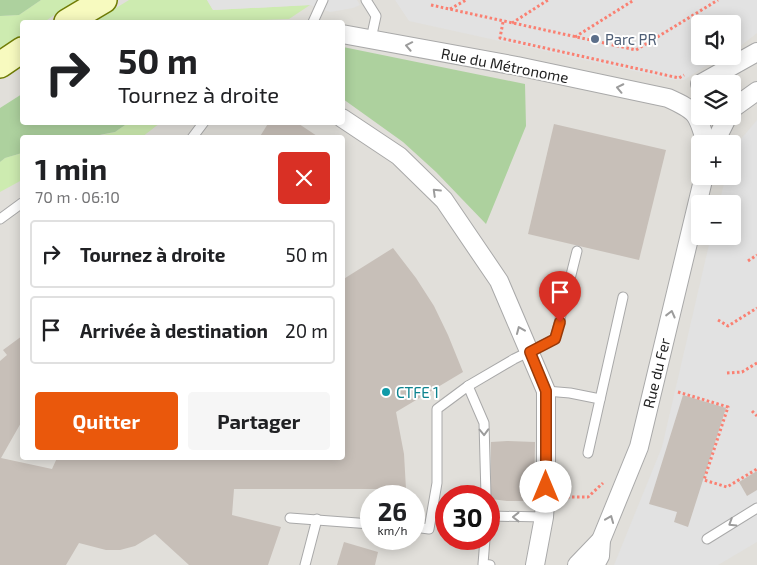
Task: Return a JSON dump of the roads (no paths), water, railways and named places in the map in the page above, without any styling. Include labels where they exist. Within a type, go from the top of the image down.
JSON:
[{"type":"main road","points":[[70,20],[104,0]]},
{"type":"main road","points":[[0,65],[20,51]]},
{"type":"street","name":"Rue du Métronome","points":[[345,35],[517,66],[668,98],[688,107],[696,115],[703,135]]},
{"type":"street","points":[[707,75],[757,52]]},
{"type":"street","points":[[0,69],[20,66]]},
{"type":"street","points":[[668,98],[686,92],[691,86]]},
{"type":"street","points":[[741,105],[757,91]]},
{"type":"street","points":[[345,120],[399,156],[444,200],[500,281],[546,391],[546,487],[544,517],[535,565]]},
{"type":"street","name":"Rue du Fer","points":[[595,565],[600,556],[601,540],[639,447],[702,185]]},
{"type":"street","points":[[577,565],[601,540]]},
{"type":"lane","points":[[314,20],[323,0]]},
{"type":"lane","points":[[366,0],[376,16],[371,39]]},
{"type":"lane","points":[[0,219],[20,204]]},
{"type":"lane","points":[[425,528],[429,529],[437,483],[437,409],[468,386],[514,359],[555,339],[577,251]]},
{"type":"lane","points":[[588,453],[623,297]]},
{"type":"lane","points":[[468,386],[484,423],[486,485]]},
{"type":"lane","points":[[546,391],[570,393],[600,399]]},
{"type":"lane","points":[[707,538],[757,508]]},
{"type":"lane","points":[[500,516],[544,517]]},
{"type":"lane","points":[[290,518],[360,523]]},
{"type":"lane","points":[[305,565],[317,520]]},
{"type":"lane","points":[[484,550],[483,564],[490,565]]},
{"type":"place","name":"Parc PR","points":[[595,39]]},
{"type":"place","name":"CTFE 1","points":[[386,392]]}]
